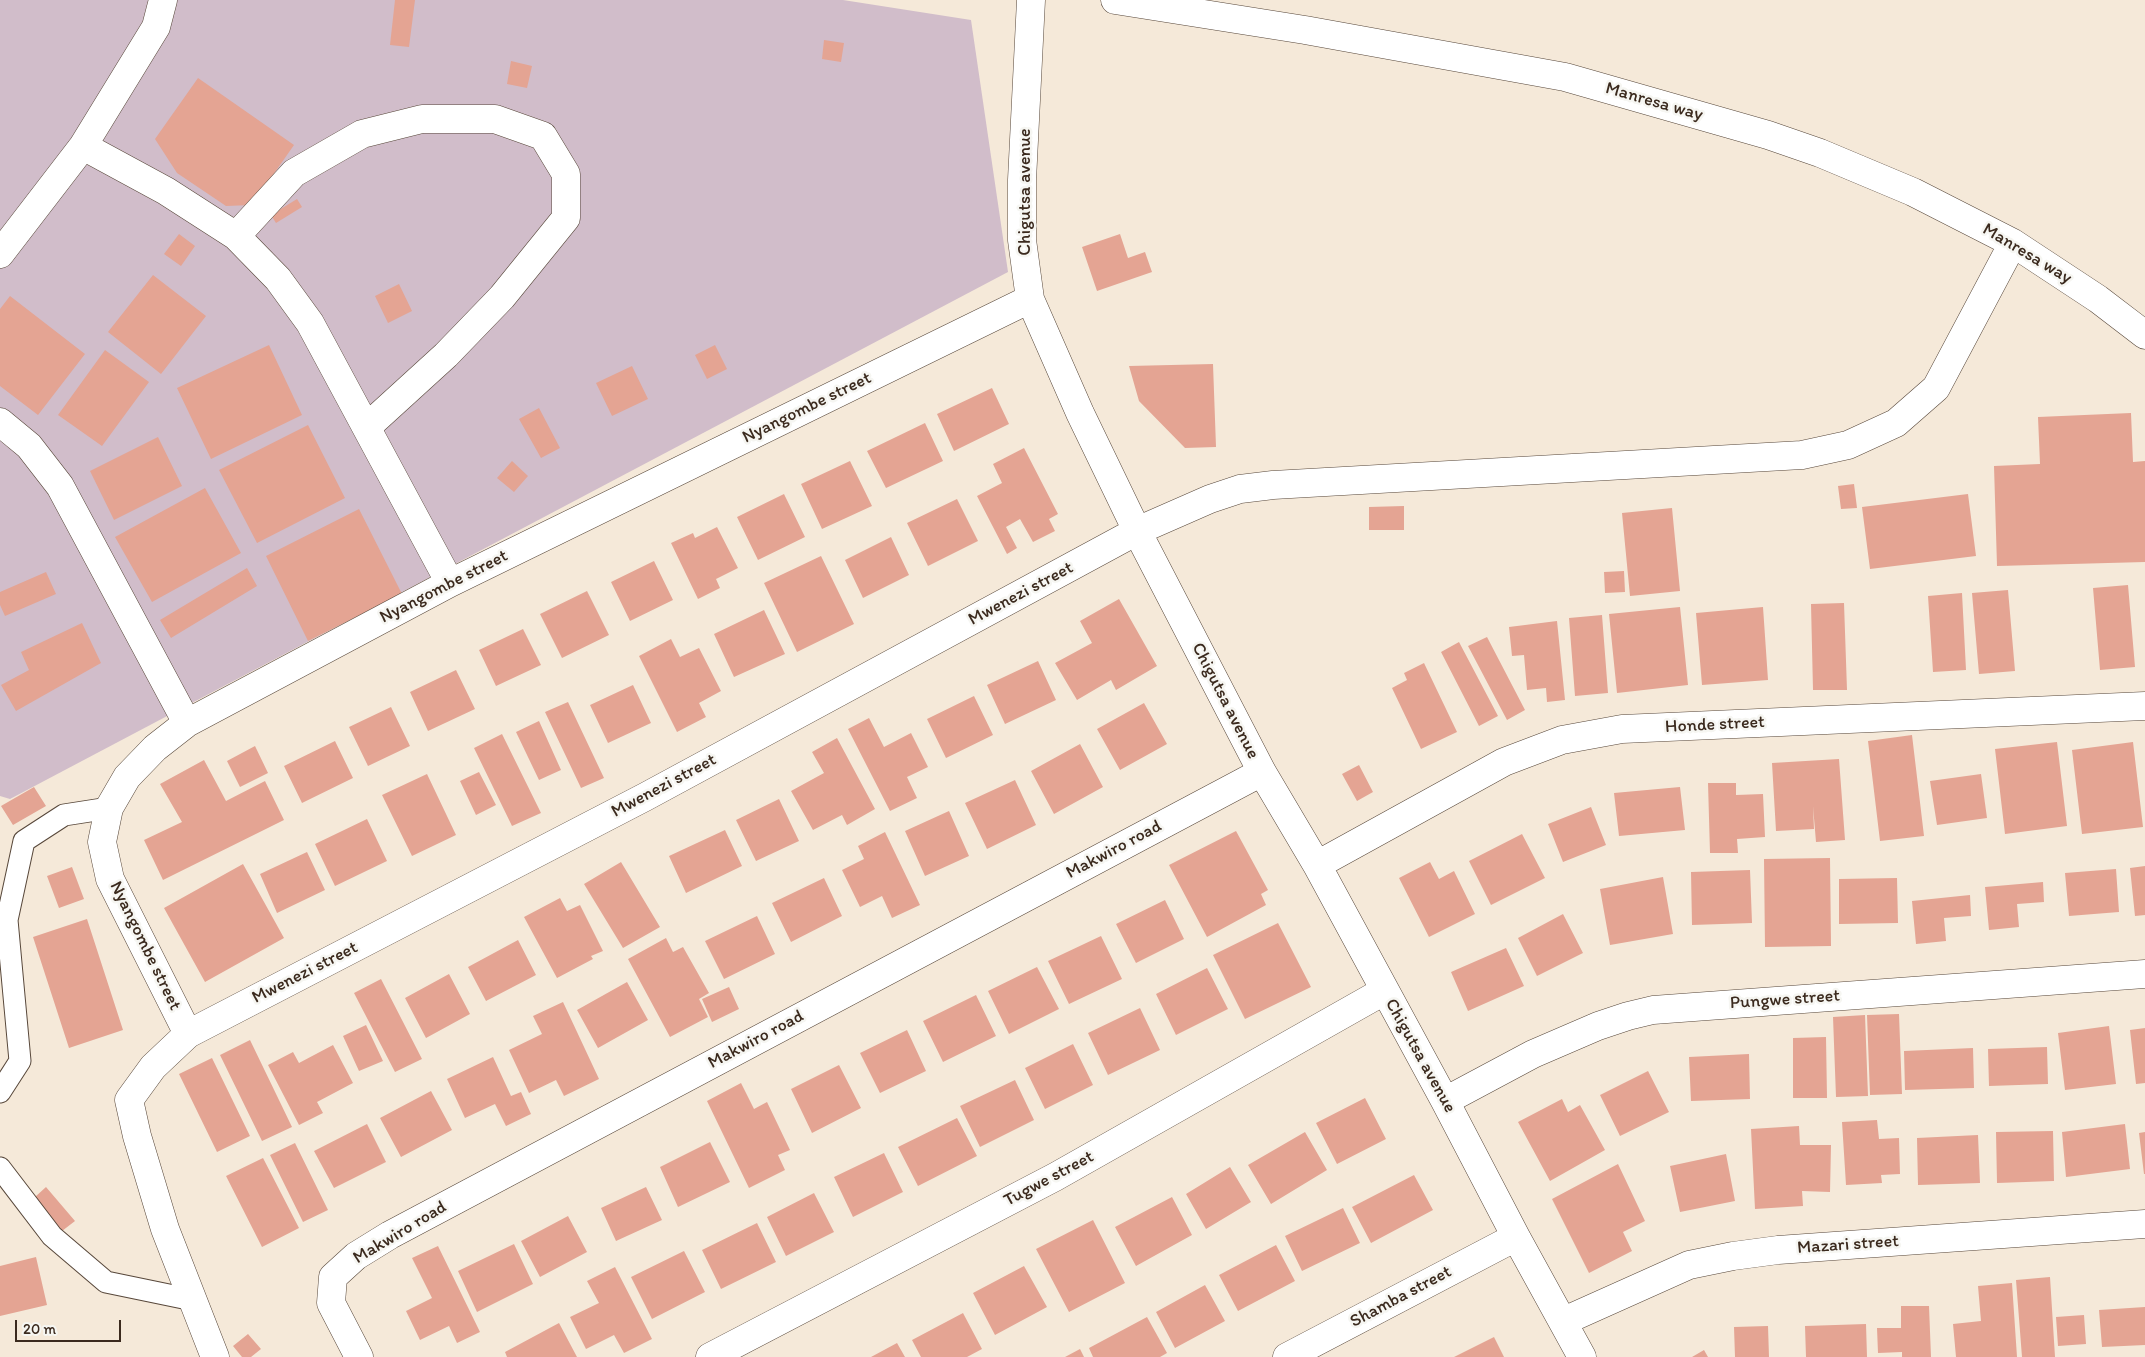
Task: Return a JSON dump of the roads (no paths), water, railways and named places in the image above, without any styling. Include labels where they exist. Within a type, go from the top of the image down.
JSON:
[{"type":"street","points":[[0,254],[84,146],[156,27],[163,0]]},
{"type":"street","name":"Chigutsa avenue","points":[[1031,0],[1022,180],[1022,240],[1030,299],[1080,413],[1137,531],[1262,772],[1317,865],[1516,1238],[1564,1321],[1582,1357]]},
{"type":"street","name":"Manresa way","points":[[1115,0],[1315,31],[1574,79],[1768,135],[1820,153],[1913,192],[2014,243],[2098,298],[2145,335]]},
{"type":"street","points":[[236,236],[294,173],[362,134],[422,119],[495,119],[543,136],[566,174],[566,218],[502,297],[446,355],[367,427]]},
{"type":"street","points":[[84,146],[166,191],[236,236],[278,279],[310,323],[450,582]]},
{"type":"street","name":"Mwenezi street","points":[[193,1300],[162,1220],[136,1136],[129,1100],[153,1067],[188,1034],[645,797],[1137,531],[1210,499],[1240,489],[1273,485],[1802,455],[1848,445],[1896,424],[1936,388],[2014,243]]},
{"type":"street","name":"Nyangombe street","points":[[188,1034],[110,879],[102,842],[109,808],[127,777],[155,748],[187,723],[450,582],[1030,299]]},
{"type":"street","points":[[0,422],[29,446],[60,486],[187,723]]},
{"type":"street","name":"Honde street","points":[[1317,865],[1504,762],[1562,740],[1622,729],[2145,706]]},
{"type":"street","name":"Makwiro road","points":[[359,1357],[331,1303],[333,1277],[356,1256],[390,1235],[1262,772]]},
{"type":"street","name":"Pungwe street","points":[[1444,1101],[1533,1054],[1598,1026],[1653,1010],[2145,974]]},
{"type":"street","name":"Tugwe street","points":[[710,1357],[1055,1177],[1384,992]]},
{"type":"street","name":"Mazari street","points":[[1564,1321],[1689,1266],[1733,1256],[1787,1249],[2145,1224]]},
{"type":"street","name":"Shamba street","points":[[1287,1357],[1516,1238]]},
{"type":"street","points":[[193,1300],[215,1357]]},
{"type":"lane","points":[[0,1092],[20,1061],[7,920],[24,841],[64,815],[109,808]]},
{"type":"lane","points":[[0,1168],[52,1236],[106,1282],[193,1300]]}]
